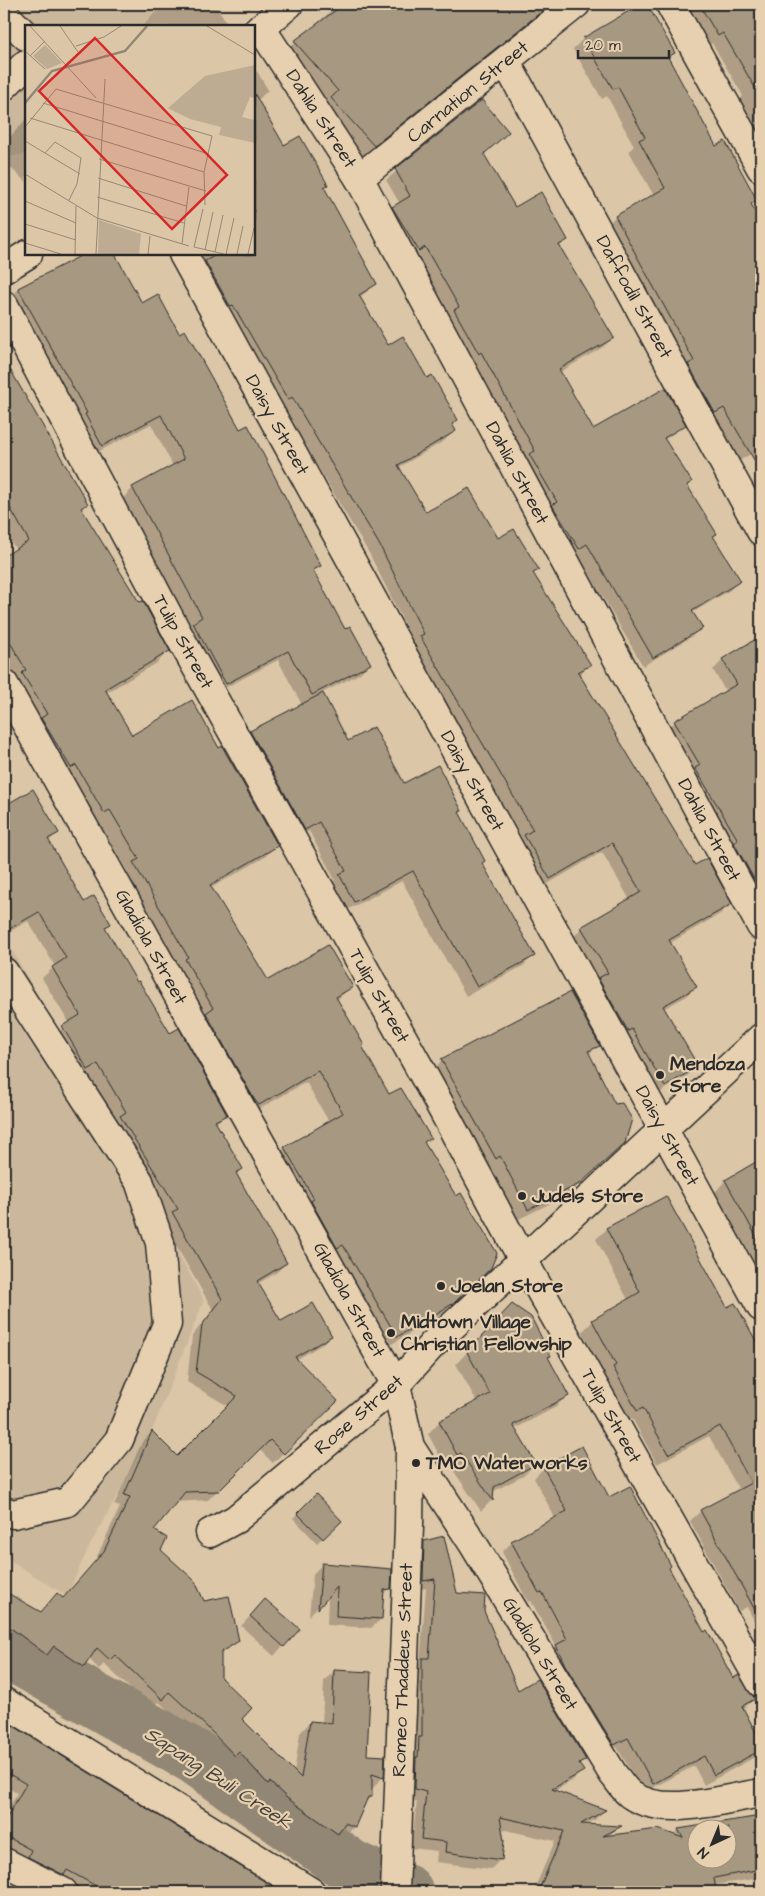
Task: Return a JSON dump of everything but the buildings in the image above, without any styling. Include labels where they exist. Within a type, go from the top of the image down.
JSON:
[{"type":"street","points":[[258,31],[289,4]]},
{"type":"street","name":"Carnation Street","points":[[359,178],[576,4]]},
{"type":"street","points":[[670,4],[761,168]]},
{"type":"street","points":[[4,14],[25,35]]},
{"type":"street","name":"Dahlia Street","points":[[258,31],[359,178],[761,926]]},
{"type":"street","name":"Daffodil Street","points":[[506,62],[761,531]]},
{"type":"street","points":[[4,86],[25,65]]},
{"type":"street","points":[[4,269],[26,255]]},
{"type":"street","name":"Daisy Street","points":[[184,255],[761,1307]]},
{"type":"street","name":"Tulip Street","points":[[4,305],[178,634],[433,1092],[523,1260],[761,1683]]},
{"type":"street","name":"Gladiola Street","points":[[4,684],[396,1385],[410,1448],[472,1542],[613,1774],[631,1794],[653,1806],[680,1806],[761,1793]]},
{"type":"street","points":[[4,972],[139,1181],[160,1243],[167,1324],[119,1440],[68,1502],[13,1514],[4,1510]]},
{"type":"street","name":"Rose Street","points":[[210,1533],[236,1520],[396,1385],[432,1345],[664,1131],[761,1038]]},
{"type":"street","name":"Romeo Thaddeus Street","points":[[395,1892],[409,1527],[410,1448]]},
{"type":"street","points":[[4,1702],[311,1892]]},
{"type":"street","points":[[4,1862],[63,1892]]},
{"type":"shaded area","points":[[4,4],[160,4],[144,25],[25,25],[25,154],[4,158]]},
{"type":"shaded area","points":[[4,935],[204,1300],[152,1431],[87,1551],[67,1596],[4,1557]]},
{"type":"waterway","name":"Sapang Buli Creek","points":[[4,1649],[195,1757],[351,1867],[406,1892]]},
{"type":"place","name":"Mendoza Store","points":[[660,1075]]},
{"type":"place","name":"Judels Store","points":[[522,1196]]},
{"type":"place","name":"Joelan Store","points":[[441,1286]]},
{"type":"place","name":"Midtown Village Christian Fellowship","points":[[391,1333]]},
{"type":"place","name":"TMO Waterworks","points":[[416,1463]]}]
